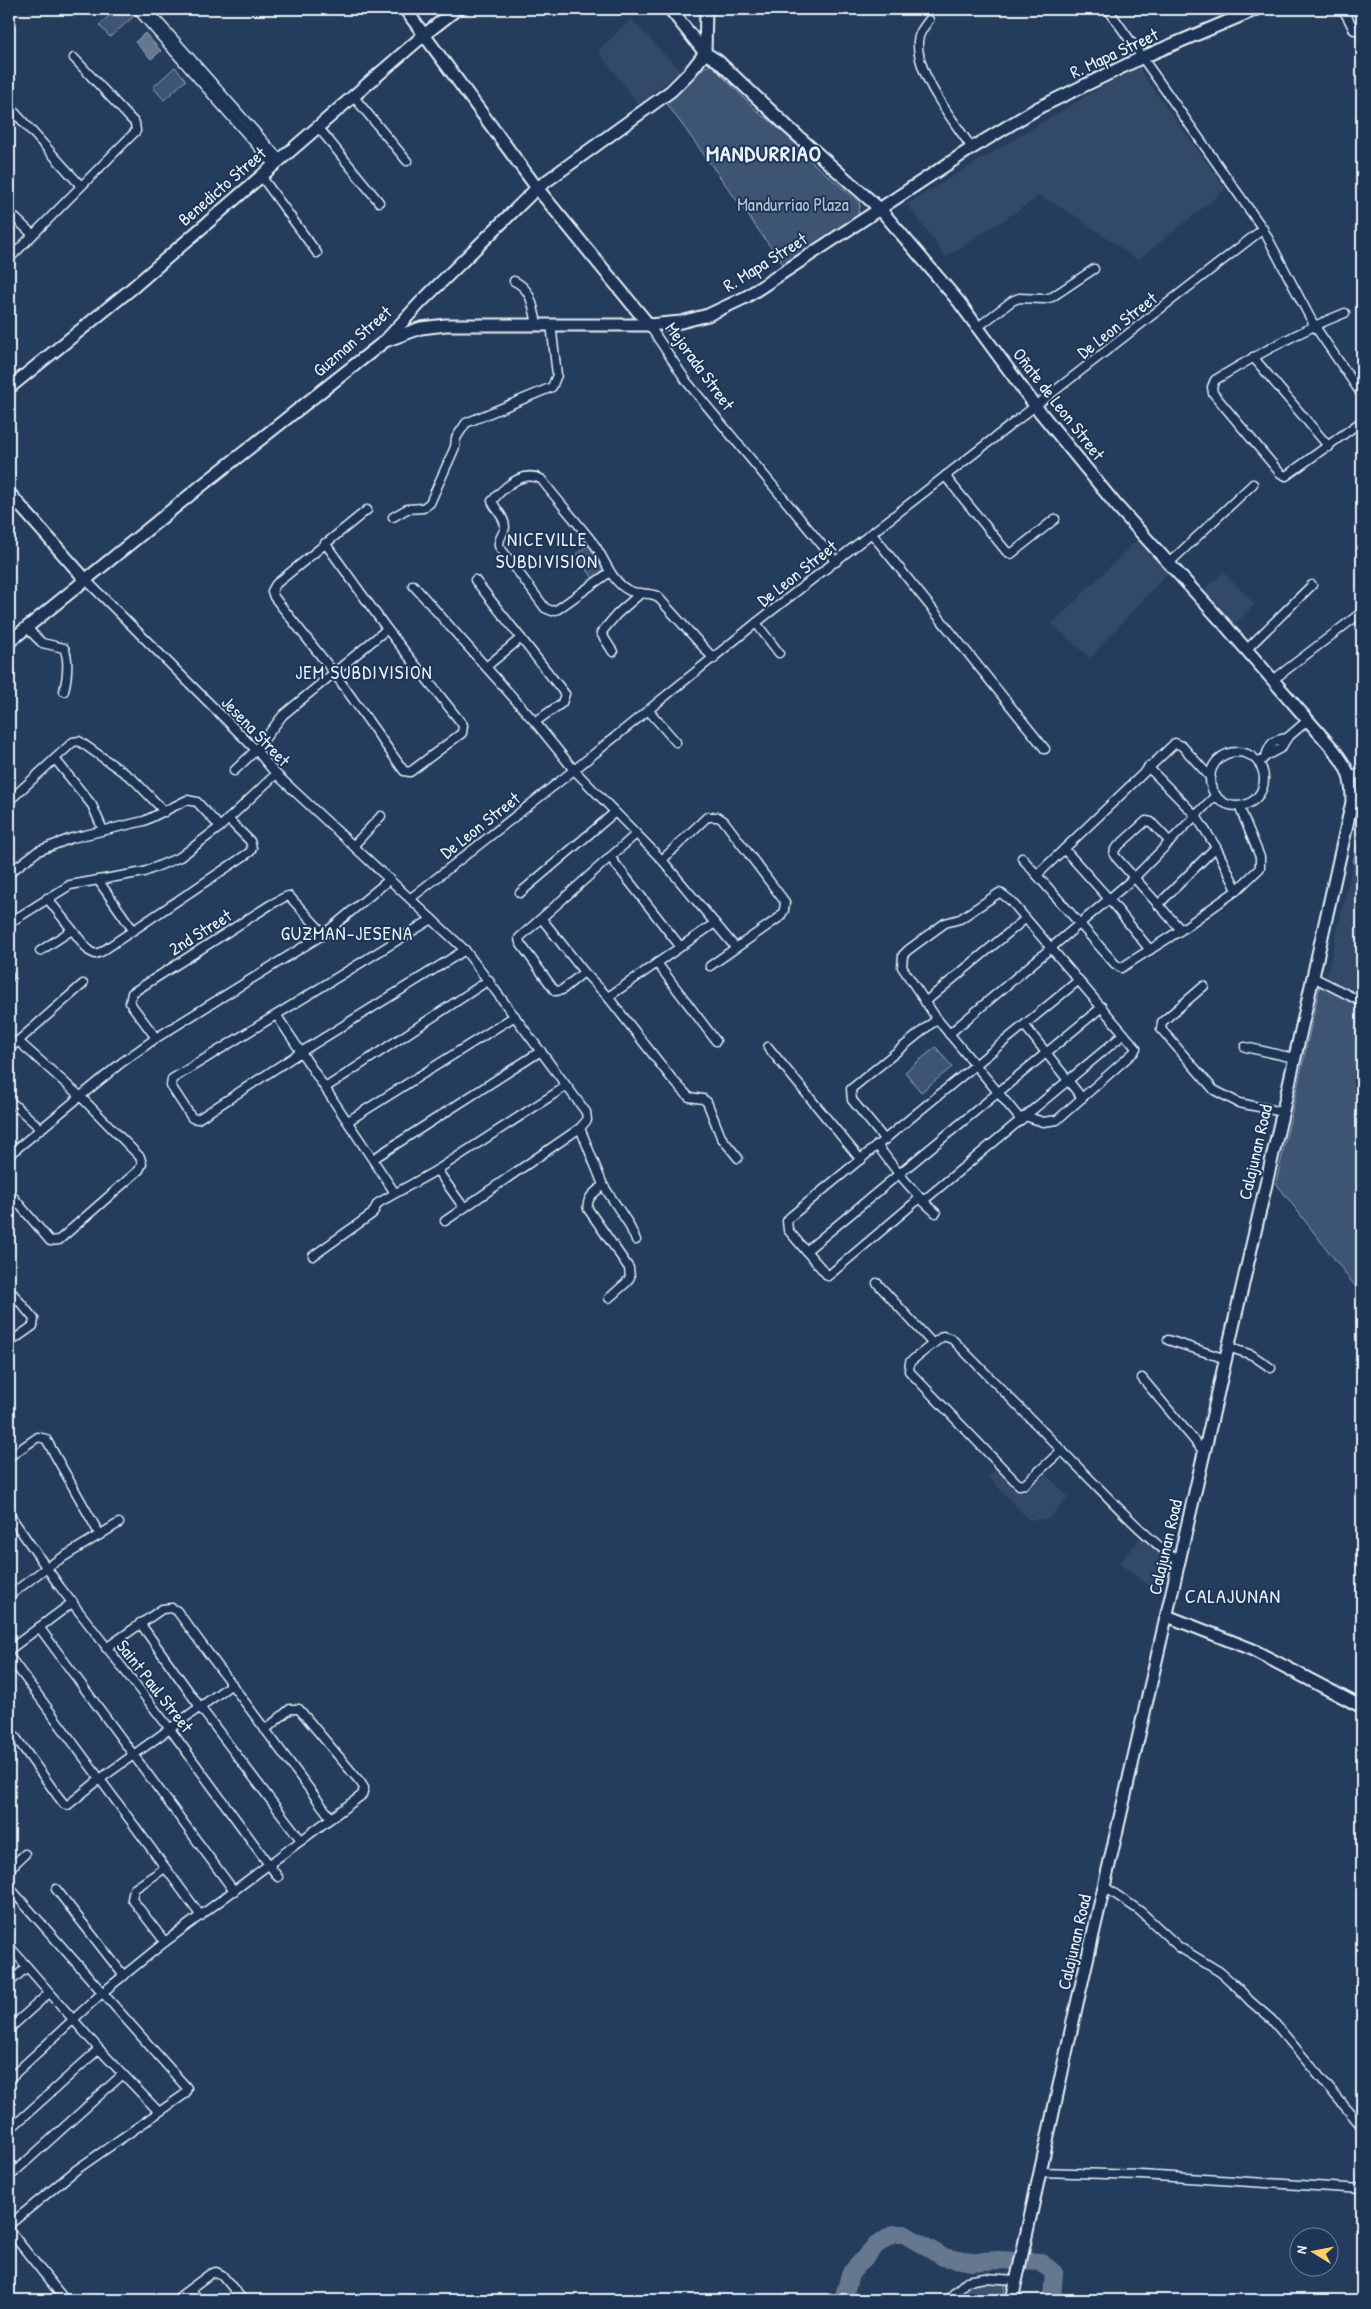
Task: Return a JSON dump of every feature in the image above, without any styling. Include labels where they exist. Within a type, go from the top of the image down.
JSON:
[{"type":"main road","name":"Mejorada Street","points":[[405,9],[538,188],[649,325]]},
{"type":"main road","name":"Benedicto Street","points":[[9,388],[130,290],[424,35],[457,9]]},
{"type":"main road","points":[[670,9],[705,52]]},
{"type":"main road","points":[[705,52],[706,9]]},
{"type":"main road","name":"R. Mapa Street","points":[[385,341],[421,328],[446,324],[649,325],[681,322],[708,315],[746,297],[972,148],[1038,108],[1143,57],[1257,9]]},
{"type":"main road","name":"Guzman Street","points":[[9,642],[85,579],[385,341],[420,303],[538,188],[670,90],[690,72],[705,52]]},
{"type":"main road","name":"Oñate de Leon Street","points":[[705,52],[718,61],[790,129],[880,208],[978,327],[1036,407],[1168,564],[1273,680],[1347,767],[1352,802]]},
{"type":"main road","points":[[9,493],[85,579]]},
{"type":"main road","name":"Calajunan Road","points":[[1012,2300],[1018,2266],[1283,1112],[1352,802]]},
{"type":"main road","points":[[1167,1616],[1256,1651],[1362,1707]]},
{"type":"street","points":[[138,9],[164,34],[277,162]]},
{"type":"street","points":[[147,9],[164,34]]},
{"type":"street","points":[[1108,9],[1263,229],[1314,325],[1361,390]]},
{"type":"street","points":[[1342,9],[1354,30],[1362,28]]},
{"type":"street","points":[[929,20],[921,31],[918,40],[926,75],[972,148]]},
{"type":"street","points":[[9,259],[136,131],[135,123],[74,58]]},
{"type":"street","points":[[354,97],[407,161]]},
{"type":"street","points":[[9,106],[81,186]]},
{"type":"street","points":[[318,128],[379,202]]},
{"type":"street","points":[[261,176],[317,253]]},
{"type":"street","points":[[9,212],[32,234]]},
{"type":"street","name":"De Leon Street","points":[[411,898],[649,711],[756,623],[1205,276],[1263,229]]},
{"type":"street","points":[[978,327],[1012,301],[1019,298],[1044,299],[1052,297],[1094,269]]},
{"type":"street","points":[[514,281],[521,284],[531,296],[537,324]]},
{"type":"street","points":[[1345,313],[1314,325],[1253,357],[1215,380],[1212,387],[1213,393],[1274,466],[1286,476],[1362,422]]},
{"type":"street","points":[[394,517],[407,509],[423,508],[430,503],[455,447],[456,438],[466,423],[552,387],[557,375],[551,324]]},
{"type":"street","name":"Mejorada Street","points":[[649,325],[688,382],[836,562]]},
{"type":"street","points":[[1253,357],[1329,447]]},
{"type":"street","points":[[610,572],[558,609],[552,611],[545,608],[499,546],[498,542],[504,532],[504,521],[492,501],[526,475],[533,475],[540,479],[596,546],[610,572],[629,591],[658,596],[714,659]]},
{"type":"street","points":[[945,476],[1006,551],[1011,554],[1055,519]]},
{"type":"street","points":[[1168,564],[1253,484]]},
{"type":"street","points":[[325,543],[387,630],[463,725],[462,733],[407,772],[274,597],[272,591],[276,584],[325,543],[367,510]]},
{"type":"street","points":[[872,534],[1045,748]]},
{"type":"street","name":"Jesena Street","points":[[85,579],[256,750],[276,774],[465,950],[541,1051],[565,1087],[586,1112],[586,1122],[580,1128]]},
{"type":"street","points":[[475,580],[565,697],[562,703],[535,722]]},
{"type":"street","points":[[413,585],[535,722],[574,770],[662,860],[735,947]]},
{"type":"street","points":[[1246,650],[1312,586]]},
{"type":"street","points":[[613,652],[601,633],[617,614],[641,593]]},
{"type":"street","points":[[1273,680],[1362,612]]},
{"type":"street","points":[[756,623],[779,653]]},
{"type":"street","points":[[27,628],[42,643],[64,648],[67,654],[68,666],[64,691]]},
{"type":"street","points":[[234,771],[256,750],[283,715],[387,630]]},
{"type":"street","points":[[486,667],[521,638]]},
{"type":"street","points":[[649,711],[676,742]]},
{"type":"street","points":[[1259,763],[1266,756],[1269,745],[1274,740],[1287,738],[1308,720]]},
{"type":"street","points":[[9,801],[73,742],[83,743],[133,779],[165,812]]},
{"type":"street","points":[[1037,876],[1173,744],[1178,743],[1211,778],[1216,795],[1230,805],[1239,806],[1254,800],[1263,787],[1263,771],[1259,763],[1244,753],[1235,752],[1226,755],[1218,761],[1213,769],[1211,778]]},
{"type":"street","points":[[55,760],[92,805],[103,830]]},
{"type":"street","points":[[1148,768],[1196,816],[1216,847],[1237,890]]},
{"type":"street","points":[[1350,778],[1362,771]]},
{"type":"street","points":[[9,923],[70,885],[144,872],[180,857],[220,827],[276,774]]},
{"type":"street","points":[[949,1034],[1135,877],[1216,795]]},
{"type":"street","points":[[9,873],[38,850],[72,838],[144,821],[187,800],[194,800],[220,827]]},
{"type":"street","points":[[1022,858],[1121,968],[1181,930],[1237,890],[1255,873],[1262,863],[1239,806]]},
{"type":"street","points":[[520,893],[614,813]]},
{"type":"street","points":[[354,845],[381,816]]},
{"type":"street","points":[[662,860],[707,817],[718,817],[724,822],[784,902],[784,910],[780,917],[710,966]]},
{"type":"street","points":[[48,898],[89,951],[95,954],[250,852],[252,848],[250,841],[228,819]]},
{"type":"street","points":[[1170,842],[1150,822],[1146,821],[1115,849],[1114,855],[1181,930]]},
{"type":"street","points":[[584,972],[562,990],[555,991],[519,940],[521,934],[542,919],[635,834]]},
{"type":"street","points":[[1158,905],[1216,847]]},
{"type":"street","points":[[1064,849],[1109,899],[1150,950]]},
{"type":"street","points":[[610,857],[680,946]]},
{"type":"street","points":[[9,1155],[121,1063],[156,1038],[324,934],[390,879]]},
{"type":"street","points":[[98,880],[133,930]]},
{"type":"street","points":[[999,894],[1006,896],[1025,919],[1052,948],[1136,1048],[1134,1052],[1082,1098],[1052,1122],[1023,1118],[998,1094],[937,1019],[902,967],[903,955],[908,950],[945,923],[960,919],[999,894]]},
{"type":"street","name":"2nd Street","points":[[156,1038],[130,1003],[132,993],[285,896],[289,896],[324,934]]},
{"type":"street","points":[[432,919],[172,1079],[171,1086],[192,1118],[198,1119],[301,1052],[465,950]]},
{"type":"street","points":[[542,919],[686,1094],[707,1102],[721,1137],[738,1158]]},
{"type":"street","points":[[925,1002],[1025,919]]},
{"type":"street","points":[[608,997],[715,923]]},
{"type":"street","points":[[40,951],[72,930]]},
{"type":"street","points":[[657,963],[716,1041]]},
{"type":"street","points":[[1313,977],[1362,1002]]},
{"type":"street","points":[[325,1088],[488,980]]},
{"type":"street","points":[[1079,980],[787,1221],[788,1230],[828,1276],[1124,1034]]},
{"type":"street","points":[[9,1049],[83,984]]},
{"type":"street","points":[[1204,986],[1162,1022],[1161,1029],[1214,1090],[1239,1103],[1283,1112]]},
{"type":"street","points":[[806,1251],[1102,1007]]},
{"type":"street","points":[[277,1016],[395,1193]]},
{"type":"street","points":[[348,1121],[515,1016]]},
{"type":"street","points":[[885,1140],[852,1100],[851,1089],[937,1019]]},
{"type":"street","points":[[1025,1026],[1082,1098]]},
{"type":"street","points":[[9,1192],[50,1241],[53,1242],[59,1240],[139,1170],[142,1164],[140,1157],[81,1097],[18,1041]]},
{"type":"street","points":[[768,1047],[861,1160]]},
{"type":"street","points":[[1245,1047],[1294,1058]]},
{"type":"street","points":[[373,1159],[541,1051]]},
{"type":"street","points":[[313,1256],[372,1214],[378,1203],[437,1170],[565,1087]]},
{"type":"street","points":[[9,1100],[40,1128]]},
{"type":"street","points":[[445,1221],[580,1128],[603,1185],[628,1223],[636,1240]]},
{"type":"street","points":[[877,1145],[899,1174],[936,1213]]},
{"type":"street","points":[[437,1170],[464,1208]]},
{"type":"street","points":[[603,1185],[589,1198],[587,1203],[588,1209],[629,1268],[630,1277],[626,1284],[609,1298]]},
{"type":"street","points":[[877,1283],[933,1344]]},
{"type":"street","points":[[9,1291],[34,1319],[33,1326],[9,1343]]},
{"type":"street","points":[[1062,1450],[1025,1484],[1019,1485],[909,1371],[910,1362],[943,1336],[952,1339],[1062,1450],[1155,1544],[1179,1562]]},
{"type":"street","points":[[1168,1340],[1227,1353],[1252,1355],[1271,1368]]},
{"type":"street","points":[[1142,1378],[1204,1452]]},
{"type":"street","points":[[9,1457],[38,1437],[46,1439],[100,1535]]},
{"type":"street","name":"Saint Paul Street","points":[[9,1514],[106,1648],[170,1729],[278,1877]]},
{"type":"street","points":[[9,1596],[46,1567],[119,1524]]},
{"type":"street","points":[[9,1650],[73,1602]]},
{"type":"street","points":[[106,1648],[162,1609],[172,1608],[232,1684],[331,1818]]},
{"type":"street","points":[[140,1623],[200,1707],[302,1840]]},
{"type":"street","points":[[39,1627],[234,1891]]},
{"type":"street","points":[[9,1656],[201,1916]]},
{"type":"street","points":[[9,1728],[64,1804],[68,1805],[100,1779],[135,1756],[232,1684]]},
{"type":"street","points":[[9,2079],[74,2021],[102,1993],[165,1942],[362,1795],[364,1788],[361,1782],[299,1709],[290,1709],[265,1730]]},
{"type":"street","points":[[9,1869],[25,1854]]},
{"type":"street","points":[[165,1868],[134,1889],[132,1899],[165,1942]]},
{"type":"street","points":[[9,1887],[188,2088],[185,2094],[76,2170],[9,2225]]},
{"type":"street","points":[[1105,1887],[1140,1911],[1179,1947],[1220,1972],[1237,1987],[1272,2020],[1362,2127]]},
{"type":"street","points":[[56,1890],[124,1976]]},
{"type":"street","points":[[9,1946],[99,2049],[158,2111]]},
{"type":"street","points":[[9,1983],[27,1967]]},
{"type":"street","points":[[9,2029],[49,1993]]},
{"type":"street","points":[[9,2130],[99,2049]]},
{"type":"street","points":[[9,2177],[124,2074]]},
{"type":"street","points":[[1040,2172],[1141,2175],[1362,2189]]},
{"type":"street","points":[[9,2230],[65,2300]]},
{"type":"street","points":[[175,2300],[210,2274],[216,2272],[222,2275],[243,2300]]},
{"type":"street","points":[[947,2300],[967,2281],[984,2278],[1016,2280]]},
{"type":"street","points":[[190,2289],[199,2300]]},
{"type":"street","points":[[9,2296],[13,2300]]},
{"type":"shaded area","points":[[631,19],[680,71],[639,105],[598,51]]},
{"type":"shaded area","points":[[145,33],[161,51],[151,59],[135,42]]},
{"type":"shaded area","points":[[1139,64],[1143,75],[1226,189],[1138,260],[1071,213],[1040,196],[946,257],[907,204]]},
{"type":"shaded area","points":[[1139,538],[1168,572],[1090,658],[1052,624]]},
{"type":"shaded area","points":[[1223,572],[1255,604],[1233,626],[1201,593]]},
{"type":"shaded area","points":[[1353,863],[1362,870],[1362,998],[1326,979]]},
{"type":"shaded area","points":[[999,1467],[1024,1493],[1046,1474],[1068,1497],[1048,1519],[1029,1520],[988,1476]]},
{"type":"shaded area","points":[[1142,1537],[1167,1559],[1159,1594],[1119,1563]]},
{"type":"green space","points":[[117,9],[125,9],[133,17],[110,37],[99,25]]},
{"type":"green space","name":"Mandurriao Plaza","points":[[711,65],[719,70],[719,73],[763,117],[766,117],[801,149],[800,152],[859,202],[858,215],[783,264],[665,101],[705,67]]},
{"type":"green space","points":[[175,67],[186,80],[164,100],[153,87]]},
{"type":"green space","points":[[589,545],[605,569],[593,578],[576,554]]},
{"type":"green space","points":[[1362,822],[1362,870],[1353,863]]},
{"type":"green space","points":[[1320,985],[1362,1008],[1362,1295],[1276,1183]]},
{"type":"green space","points":[[936,1047],[952,1067],[921,1092],[905,1072]]},
{"type":"green space","points":[[1006,2282],[1003,2300],[950,2300],[969,2283]]},
{"type":"waterway","points":[[843,2300],[850,2274],[875,2246],[894,2234],[904,2234],[943,2257],[971,2262],[998,2260],[1041,2262],[1054,2273],[1052,2300]]},
{"type":"district","name":"MANDURRIAO","points":[[764,153]]},
{"type":"district","name":"NICEVILLE SUBDIVISION","points":[[547,550]]},
{"type":"district","name":"JEM SUBDIVISION","points":[[364,672]]},
{"type":"district","name":"GUZMAN-JESENA","points":[[347,933]]},
{"type":"district","name":"CALAJUNAN","points":[[1233,1595]]}]
